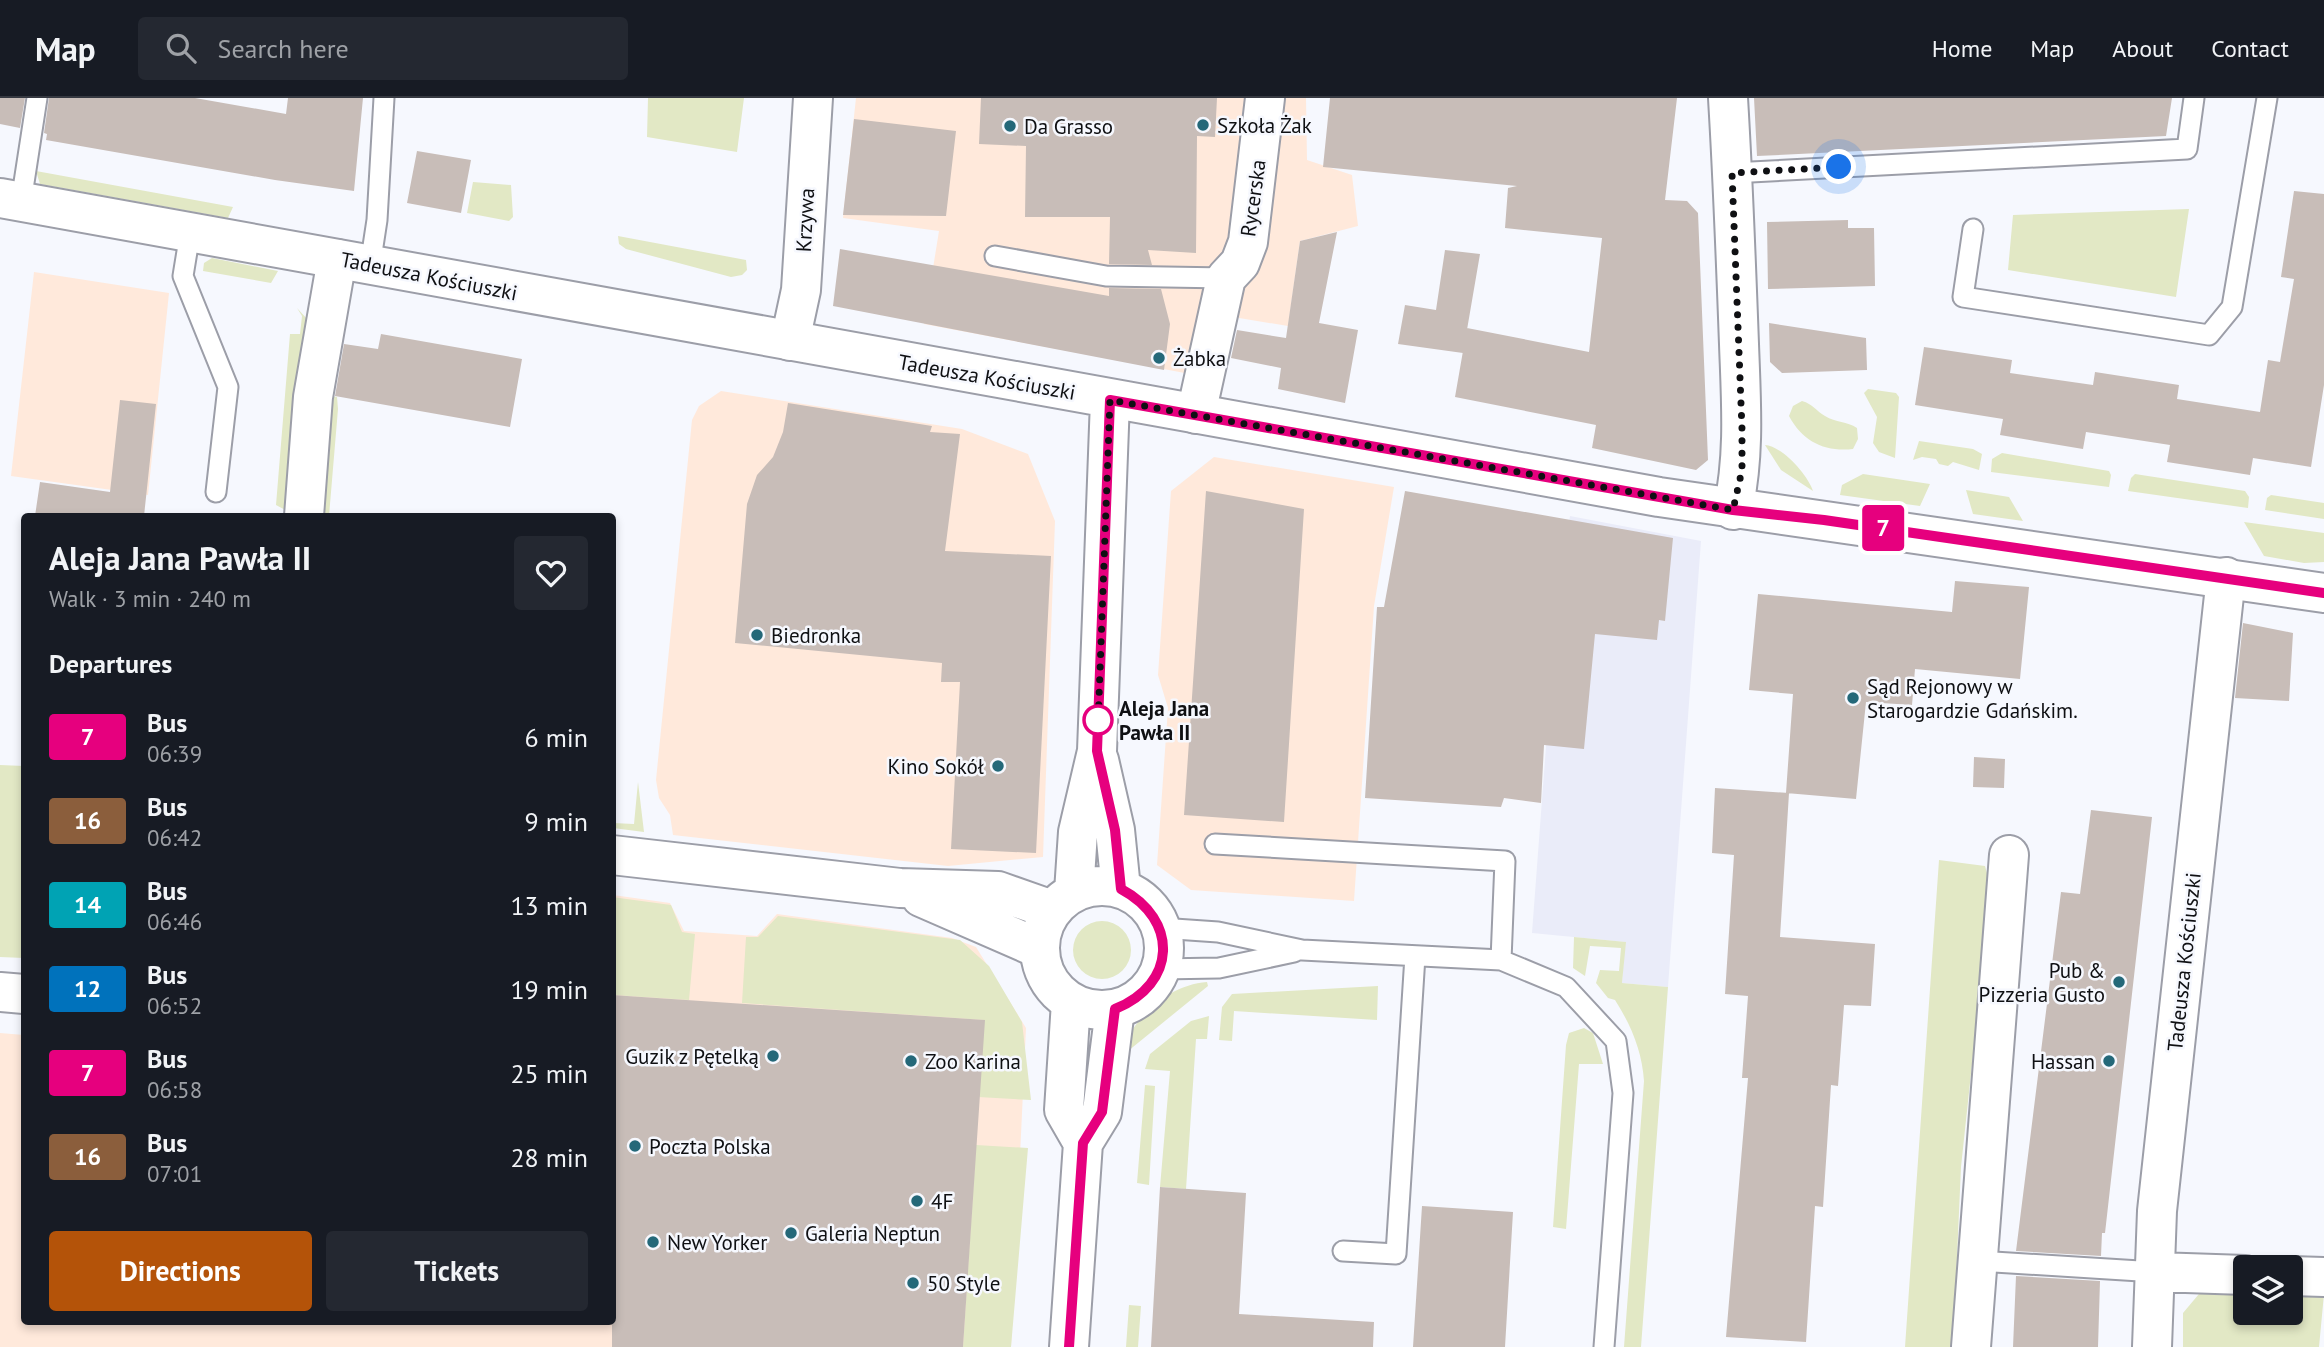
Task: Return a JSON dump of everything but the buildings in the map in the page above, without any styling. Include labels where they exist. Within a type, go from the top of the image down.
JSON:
[{"type":"street","name":"Krzywa","points":[[790,341],[801,290],[813,98]]},
{"type":"street","name":"Rycerska","points":[[1196,414],[1226,278],[1240,263],[1248,242],[1265,98]]},
{"type":"street","points":[[1728,98],[1742,429],[1742,470],[1733,510]]},
{"type":"street","name":"Tadeusza Kościuszki","points":[[11,200],[1110,400],[1733,510],[2226,577],[2324,593]]},
{"type":"street","points":[[304,513],[313,397],[353,263]]},
{"type":"street","points":[[616,855],[900,888],[998,891],[1063,901],[1097,886],[1121,889],[1138,898],[1151,911],[1160,928],[1164,948],[1160,969],[1142,994],[1115,1009],[1092,1010],[1070,1002],[1054,988],[1043,970],[1040,949],[1043,928],[1063,901],[1097,751],[1110,400]]},
{"type":"street","name":"Tadeusza Kościuszki","points":[[2152,1347],[2157,1211],[2226,577]]},
{"type":"street","points":[[1097,751],[1115,830],[1121,889]]},
{"type":"street","points":[[1972,1347],[2009,855]]},
{"type":"street","points":[[900,888],[1040,949]]},
{"type":"street","points":[[0,992],[21,993]]},
{"type":"street","points":[[1070,1002],[1064,1110],[1083,1143]]},
{"type":"street","points":[[1069,1347],[1083,1143],[1102,1112],[1115,1009]]},
{"type":"street","points":[[2156,1272],[2233,1275]]},
{"type":"street","points":[[2303,1276],[2324,1277]]},
{"type":"lane","points":[[11,200],[37,98]]},
{"type":"lane","points":[[353,263],[377,220],[384,98]]},
{"type":"lane","points":[[1732,173],[2187,149],[2194,98]]},
{"type":"lane","points":[[1973,229],[1963,297],[2209,335],[2232,307],[2267,98]]},
{"type":"lane","points":[[190,233],[183,276],[228,387],[216,492]]},
{"type":"lane","points":[[995,256],[1106,276],[1226,278]]},
{"type":"lane","points":[[1215,844],[1505,861],[1502,960]]},
{"type":"lane","points":[[1160,928],[1218,932],[1302,950],[1502,960],[1566,987],[1616,1041],[1623,1093],[1604,1347]]},
{"type":"lane","points":[[1160,969],[1219,968],[1302,950]]},
{"type":"lane","points":[[1343,1251],[1396,1254],[1415,956]]},
{"type":"lane","points":[[1978,1261],[2156,1272]]},
{"type":"shaded area","points":[[856,98],[1306,98],[1307,160],[1352,175],[1358,226],[1300,241],[1288,326],[1233,317],[1222,380],[924,324],[939,231],[843,218]]},
{"type":"shaded area","points":[[34,272],[169,293],[148,495],[11,476]]},
{"type":"shaded area","points":[[721,391],[962,429],[1028,454],[1055,521],[1043,857],[948,866],[673,835],[670,815],[659,798],[656,780],[692,420],[699,406]]},
{"type":"shaded area","points":[[1214,457],[1394,487],[1374,606],[1354,901],[1191,890],[1157,865],[1168,708],[1158,675],[1171,491]]},
{"type":"shaded area","points":[[1570,516],[1701,541],[1668,987],[1622,983],[1625,942],[1532,933],[1558,587]]},
{"type":"shaded area","name":"Galeria Neptun","points":[[616,895],[670,903],[684,931],[757,936],[777,914],[952,938],[976,947],[1026,1028],[1011,1347],[0,1347],[0,1033],[21,1035],[21,1325],[616,1325]]},
{"type":"green space","points":[[648,98],[744,98],[737,152],[647,137]]},
{"type":"green space","points":[[36,171],[233,207],[228,218],[40,184]]},
{"type":"green space","points":[[473,182],[511,185],[513,217],[509,221],[467,213]]},
{"type":"green space","points":[[2189,209],[2176,297],[2008,270],[2013,215]]},
{"type":"green space","points":[[618,236],[746,260],[747,270],[742,275],[731,277],[626,249],[619,244]]},
{"type":"green space","points":[[212,258],[278,271],[271,283],[203,271],[204,263]]},
{"type":"green space","points":[[297,308],[308,320],[289,512],[276,505],[290,334],[300,334],[302,316]]},
{"type":"green space","points":[[1868,389],[1896,393],[1899,397],[1895,458],[1879,452],[1873,443],[1877,417],[1864,393]]},
{"type":"green space","points":[[327,395],[337,397],[338,409],[329,513],[319,513]]},
{"type":"green space","points":[[1802,401],[1829,418],[1857,428],[1858,439],[1853,449],[1824,447],[1801,433],[1789,416],[1793,406]]},
{"type":"green space","points":[[1919,441],[1973,449],[1982,454],[1979,470],[1953,462],[1948,466],[1939,464],[1936,459],[1922,457],[1913,460]]},
{"type":"green space","points":[[1765,445],[1779,450],[1794,462],[1813,491],[1781,470]]},
{"type":"green space","points":[[2002,453],[2109,471],[2109,487],[1991,472],[1992,459]]},
{"type":"green space","points":[[1863,474],[1930,484],[1920,506],[1840,495],[1842,485]]},
{"type":"green space","points":[[2135,474],[2245,491],[2249,497],[2248,508],[2128,491],[2131,478]]},
{"type":"green space","points":[[1966,490],[2009,497],[2023,521],[1973,514]]},
{"type":"green space","points":[[2271,495],[2324,503],[2324,519],[2265,510],[2267,498]]},
{"type":"green space","points":[[2244,522],[2324,533],[2324,562],[2304,563],[2264,556]]},
{"type":"green space","points":[[0,765],[21,766],[21,958],[0,957]]},
{"type":"green space","points":[[638,782],[644,832],[616,828],[616,823],[634,824]]},
{"type":"green space","points":[[1939,860],[1985,866],[1989,880],[1989,905],[1961,1167],[1953,1347],[1905,1347]]},
{"type":"green space","points":[[616,898],[671,905],[682,932],[695,934],[689,1000],[616,995]]},
{"type":"green space","points":[[778,916],[960,940],[989,966],[1022,1022],[1031,1100],[978,1097],[984,1020],[742,1003],[746,937],[758,937]]},
{"type":"green space","points":[[1102,921],[1113,923],[1126,934],[1131,950],[1129,961],[1118,974],[1102,979],[1091,977],[1078,966],[1073,950],[1075,939],[1086,926]]},
{"type":"green space","points":[[1574,937],[1626,942],[1622,983],[1668,987],[1641,1347],[1624,1347],[1643,1070],[1635,1039],[1626,1019],[1615,1000],[1608,998],[1596,983],[1600,970],[1619,971],[1621,948],[1590,946],[1585,976],[1573,968]]},
{"type":"green space","points":[[1207,982],[1208,986],[1117,1060],[1131,1032],[1151,1008],[1177,990]]},
{"type":"green space","points":[[1378,986],[1377,1020],[1234,1011],[1232,1041],[1219,1040],[1222,1007],[1232,994]]},
{"type":"green space","points":[[1209,1016],[1207,1039],[1196,1039],[1186,1189],[1160,1187],[1170,1071],[1145,1069],[1150,1054],[1191,1021]]},
{"type":"green space","points":[[1584,1028],[1593,1033],[1603,1064],[1579,1064],[1566,1229],[1553,1227],[1566,1045],[1569,1033]]},
{"type":"green space","points":[[1145,1085],[1155,1086],[1149,1185],[1137,1183]]},
{"type":"green space","points":[[976,1145],[1028,1148],[1011,1347],[963,1347]]},
{"type":"green space","points":[[2204,1288],[2233,1289],[2233,1325],[2303,1325],[2303,1293],[2324,1294],[2319,1347],[2183,1347],[2183,1313]]},
{"type":"green space","points":[[1129,1305],[1141,1306],[1138,1347],[1126,1347]]},
{"type":"bus line","name":"7","points":[[1069,1347],[1083,1143],[1102,1112],[1105,1070],[1115,1009],[1135,1001],[1150,987],[1160,969],[1164,948],[1160,928],[1151,911],[1138,898],[1121,889],[1115,830],[1097,751],[1110,400],[1733,510],[1824,520],[2324,593]]},
{"type":"place","name":"Szkoła Żak","points":[[1203,125]]},
{"type":"place","name":"Da Grasso","points":[[1010,126]]},
{"type":"place","name":"Żabka","points":[[1159,358]]},
{"type":"place","name":"Biedronka","points":[[757,635]]},
{"type":"place","name":"Sąd Rejonowy w Starogardzie Gdańskim.","points":[[1853,698]]},
{"type":"place","name":"Aleja Jana Pawła II","points":[[1098,720]]},
{"type":"place","name":"Kino Sokół","points":[[998,766]]},
{"type":"place","name":"Pub & Pizzeria Gusto","points":[[2119,982]]},
{"type":"place","name":"Guzik z Pętelką","points":[[773,1056]]},
{"type":"place","name":"Zoo Karina","points":[[911,1061]]},
{"type":"place","name":"Hassan","points":[[2109,1061]]},
{"type":"place","name":"Poczta Polska","points":[[635,1146]]},
{"type":"place","name":"4F","points":[[917,1201]]},
{"type":"place","name":"Galeria Neptun","points":[[791,1233]]},
{"type":"place","name":"New Yorker","points":[[653,1242]]},
{"type":"place","name":"50 Style","points":[[913,1283]]},
{"type":"route","points":[[1098,720],[1098,725],[1110,400],[1733,510],[1742,470],[1742,429],[1736,216],[1732,173],[1839,167]]}]
